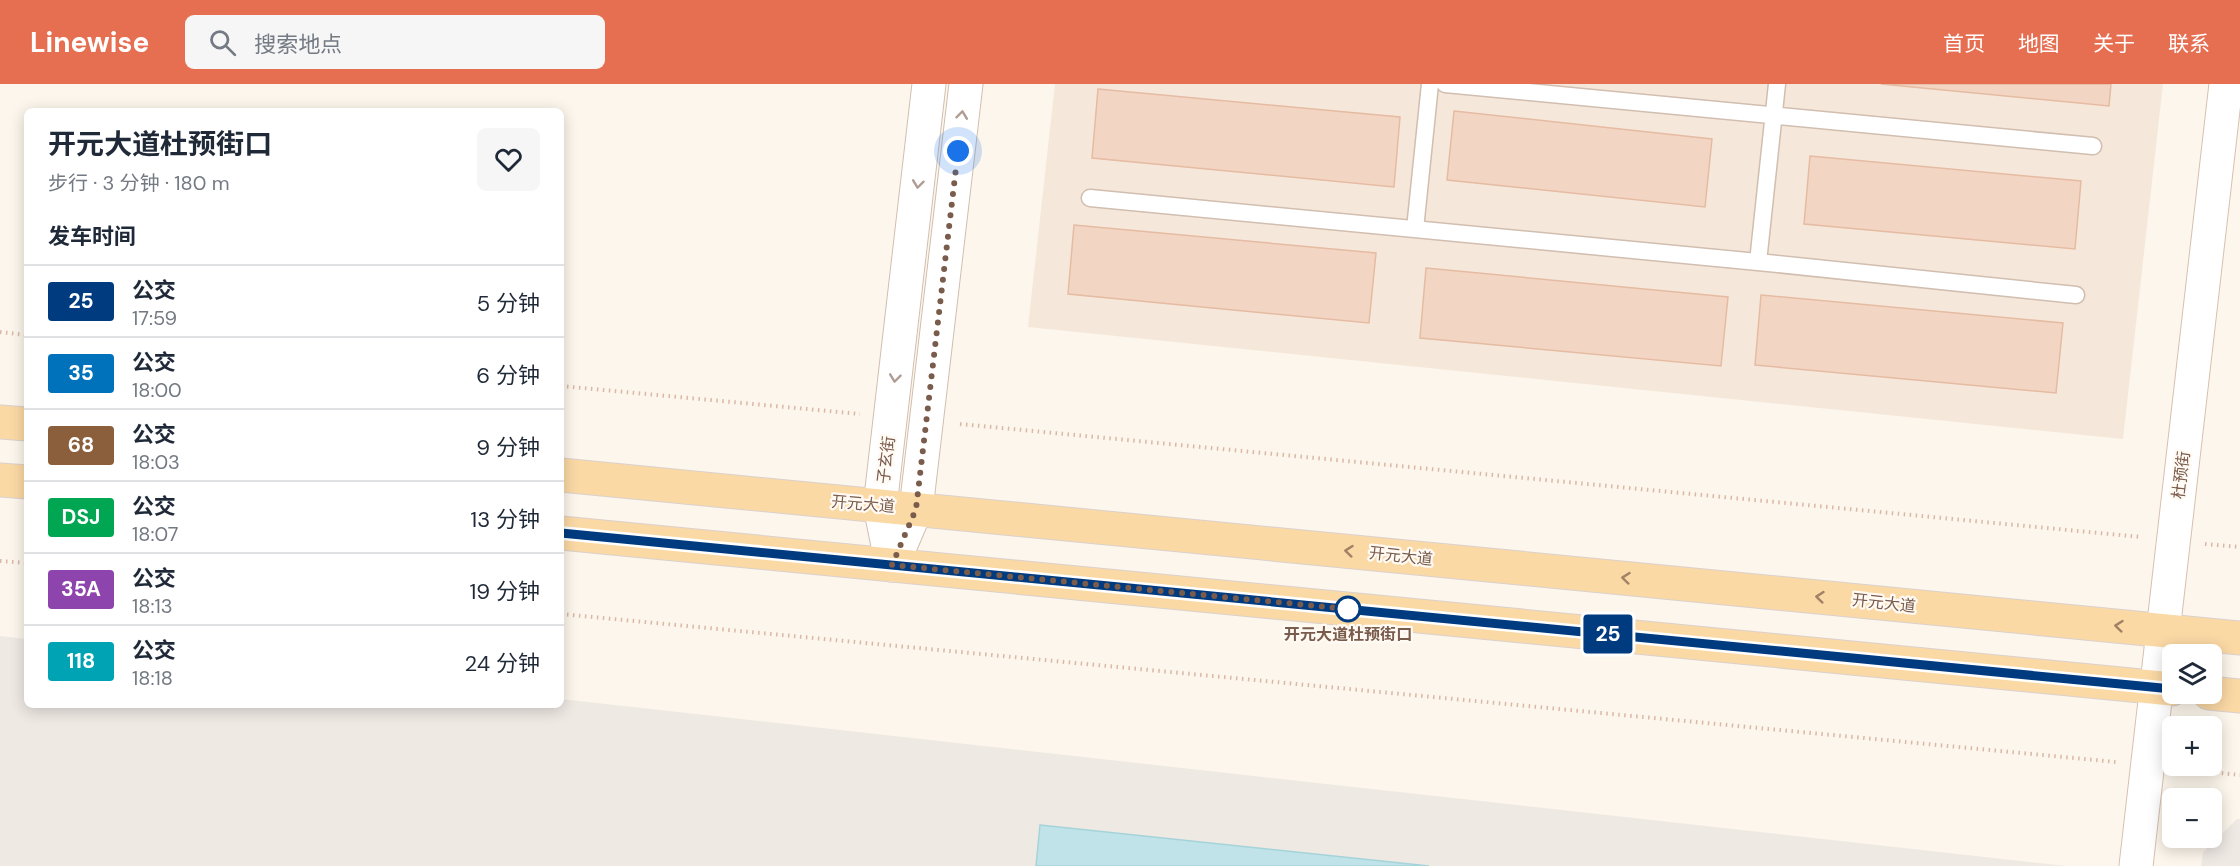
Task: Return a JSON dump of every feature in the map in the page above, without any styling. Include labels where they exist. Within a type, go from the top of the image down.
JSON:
[{"type":"main road","points":[[0,422],[24,424]]},
{"type":"main road","name":"开元大道","points":[[564,475],[2240,638]]},
{"type":"main road","points":[[0,480],[24,482]]},
{"type":"main road","points":[[564,533],[2162,689]]},
{"type":"main road","points":[[2222,694],[2240,696]]},
{"type":"street","name":"子玄街","points":[[892,565],[880,506],[929,84]]},
{"type":"street","points":[[892,565],[916,509],[966,84]]},
{"type":"street","name":"杜预街","points":[[2163,644],[2226,84]]},
{"type":"street","name":"杜预街","points":[[2136,866],[2147,765],[2162,698]]},
{"type":"lane","points":[[1415,229],[1430,84]]},
{"type":"lane","points":[[1445,84],[2093,146]]},
{"type":"lane","points":[[1758,262],[1777,84]]},
{"type":"lane","points":[[1090,198],[2076,295]]},
{"type":"path","points":[[0,332],[24,335]]},
{"type":"path","points":[[564,386],[891,417]]},
{"type":"path","points":[[927,421],[2240,547]]},
{"type":"path","points":[[0,561],[24,563]]},
{"type":"path","points":[[564,614],[2240,775]]},
{"type":"shaded area","points":[[1055,84],[2163,84],[2123,439],[1028,327]]},
{"type":"shaded area","points":[[0,636],[24,639],[24,708],[564,708],[564,699],[2066,866],[0,866]]},
{"type":"shaded area","points":[[2237,819],[2240,819],[2240,866],[2201,866],[2203,852],[2207,848],[2222,848],[2222,834]]},
{"type":"water","points":[[1040,825],[1429,866],[1036,866]]},
{"type":"building","points":[[1881,84],[2111,84],[2109,106]]},
{"type":"building","points":[[1098,89],[1400,117],[1394,187],[1092,158]]},
{"type":"building","points":[[1454,111],[1712,139],[1705,207],[1447,180]]},
{"type":"building","points":[[1810,156],[2081,181],[2075,249],[1804,224]]},
{"type":"building","points":[[1074,225],[1376,253],[1369,323],[1068,294]]},
{"type":"building","points":[[1426,268],[1728,297],[1721,366],[1420,338]]},
{"type":"building","points":[[1761,295],[2063,323],[2056,393],[1755,365]]},
{"type":"bus line","name":"25","points":[[564,533],[2162,688]]},
{"type":"place","name":"开元大道杜预街口","points":[[1348,609]]},
{"type":"route","points":[[958,151],[916,509],[892,565],[1348,609]]}]
